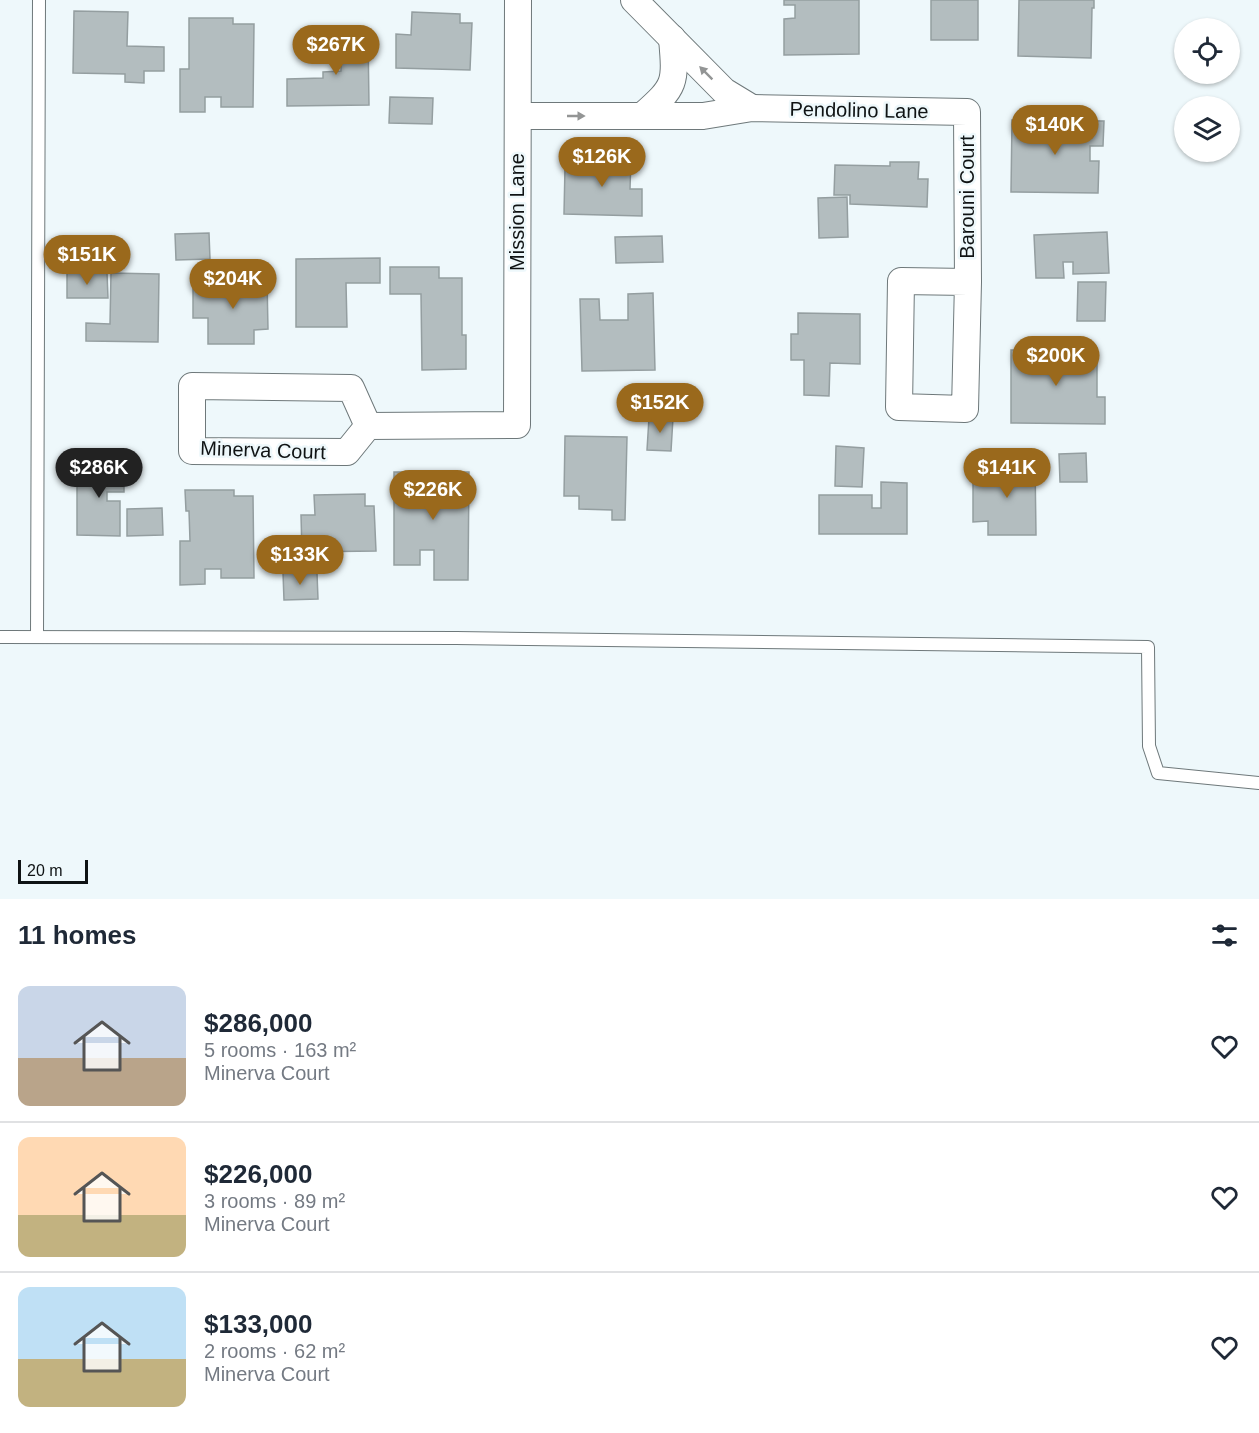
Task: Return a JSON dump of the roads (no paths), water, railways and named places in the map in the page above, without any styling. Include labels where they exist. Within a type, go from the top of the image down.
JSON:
[{"type":"street","name":"Mission Lane","points":[[368,426],[517,425],[518,0]]},
{"type":"street","points":[[634,0],[724,91],[752,108]]},
{"type":"street","points":[[642,116],[662,98],[673,84],[672,38]]},
{"type":"street","name":"Pendolino Lane","points":[[518,116],[703,116],[752,108],[967,112]]},
{"type":"street","name":"Barouni Court","points":[[967,112],[968,282],[965,409],[899,407],[901,281],[968,282]]},
{"type":"street","name":"Minerva Court","points":[[192,386],[351,388],[368,426],[347,452],[192,451],[192,386]]},
{"type":"lane","points":[[37,637],[39,0]]},
{"type":"lane","points":[[0,637],[456,638],[1149,647],[1149,746],[1158,773],[1259,783]]}]
